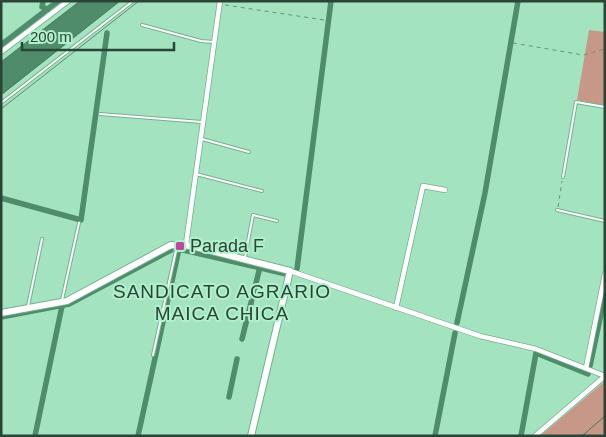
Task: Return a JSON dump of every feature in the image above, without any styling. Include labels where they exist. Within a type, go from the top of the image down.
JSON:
[{"type":"street","points":[[1,52],[68,1]]},
{"type":"street","points":[[186,244],[199,139],[220,3]]},
{"type":"street","points":[[396,308],[422,186],[445,190]]},
{"type":"street","points":[[1,313],[62,302],[86,292],[171,245],[186,244],[290,271],[480,336],[536,349],[605,376],[535,436]]},
{"type":"street","points":[[252,436],[290,271]]},
{"type":"street","points":[[586,368],[605,274]]},
{"type":"lane","points":[[1,103],[132,1]]},
{"type":"lane","points":[[142,25],[201,41],[214,42]]},
{"type":"lane","points":[[563,176],[576,102],[605,107]]},
{"type":"lane","points":[[100,114],[202,122]]},
{"type":"lane","points":[[199,139],[249,152]]},
{"type":"lane","points":[[196,174],[262,191]]},
{"type":"lane","points":[[557,210],[605,221]]},
{"type":"lane","points":[[244,259],[253,215],[277,221]]},
{"type":"lane","points":[[62,302],[79,223]]},
{"type":"lane","points":[[28,308],[42,239]]},
{"type":"lane","points":[[152,355],[178,244]]},
{"type":"path","points":[[220,3],[324,20]]},
{"type":"path","points":[[513,43],[583,55],[605,50]]},
{"type":"path","points":[[557,210],[563,176]]},
{"type":"shaded area","points":[[80,1],[120,1],[1,95],[1,62]]},
{"type":"shaded area","points":[[589,30],[605,32],[605,106],[577,100]]},
{"type":"shaded area","points":[[605,381],[605,436],[540,436]]},
{"type":"waterway","points":[[43,1],[42,7],[48,9]]},
{"type":"waterway","points":[[1,45],[58,1]]},
{"type":"waterway","points":[[297,269],[331,1]]},
{"type":"waterway","points":[[457,323],[485,193],[518,1]]},
{"type":"waterway","points":[[1,198],[81,220],[107,33]]},
{"type":"waterway","points":[[138,436],[179,249],[286,274]]},
{"type":"waterway","points":[[1,317],[69,304],[171,250]]},
{"type":"waterway","points":[[242,339],[260,267]]},
{"type":"waterway","points":[[590,366],[605,295]]},
{"type":"waterway","points":[[35,436],[62,306]]},
{"type":"waterway","points":[[435,436],[455,333]]},
{"type":"waterway","points":[[521,436],[536,353],[588,374]]},
{"type":"waterway","points":[[229,397],[237,359]]},
{"type":"waterway","points":[[582,436],[605,416]]},
{"type":"tram line","points":[[1,109],[139,1]]},
{"type":"place","name":"Parada F","points":[[180,246]]},
{"type":"district","name":"SANDICATO AGRARIO MAICA CHICA","points":[[222,302]]}]
